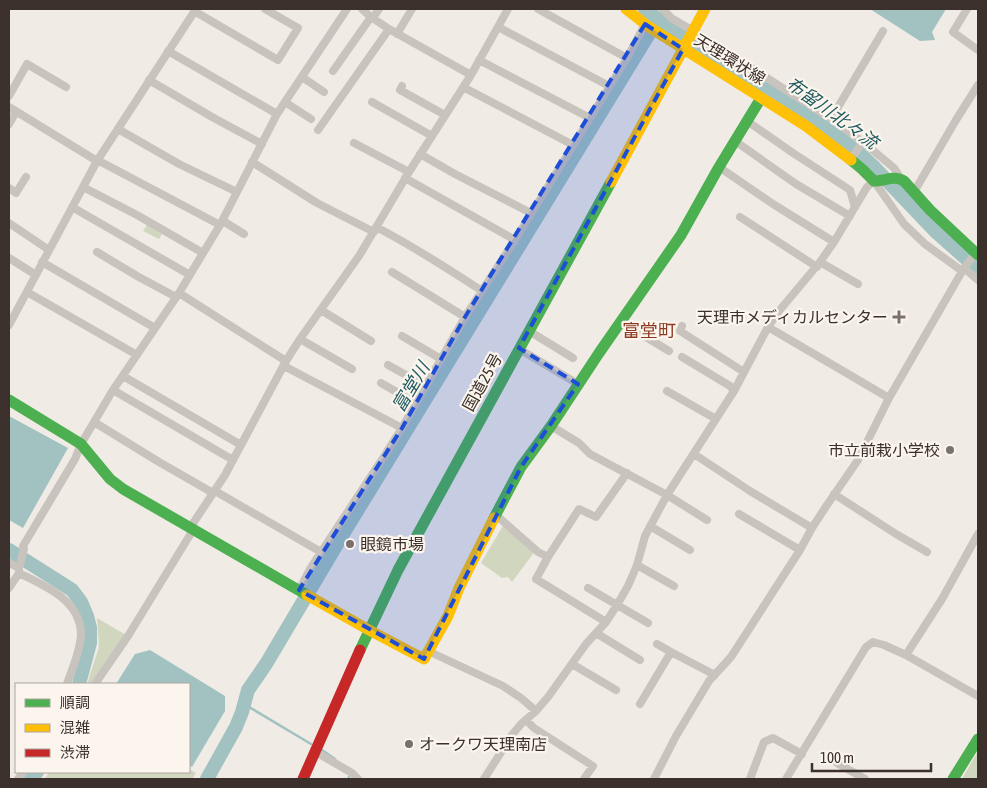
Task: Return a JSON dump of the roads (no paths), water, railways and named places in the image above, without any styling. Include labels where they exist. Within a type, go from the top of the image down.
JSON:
[{"type":"main road","name":"天理環状線","points":[[626,9],[650,27],[806,126],[877,181]]},
{"type":"main road","name":"国道25号","points":[[303,779],[369,630],[398,570],[705,9]]},
{"type":"main road","points":[[9,400],[81,444],[110,479],[123,489],[369,630],[424,659],[448,616],[459,588],[521,467],[681,235],[734,141],[761,98]]},
{"type":"main road","points":[[877,181],[898,178],[907,184],[930,210],[977,254]]},
{"type":"main road","points":[[953,779],[978,739]]},
{"type":"street","points":[[9,324],[97,161],[195,10],[278,60],[298,28],[265,9]]},
{"type":"street","points":[[9,588],[19,569],[23,546],[75,459],[81,444],[122,376],[178,295],[222,223],[277,114],[347,9]]},
{"type":"street","points":[[362,9],[372,18],[398,34],[470,75]]},
{"type":"street","points":[[333,71],[379,9]]},
{"type":"street","points":[[398,34],[412,9]]},
{"type":"street","points":[[96,683],[128,636],[214,492],[300,339],[359,256],[407,175],[463,87],[508,9]]},
{"type":"street","points":[[538,9],[627,58]]},
{"type":"street","points":[[663,9],[671,18],[692,32],[831,119],[894,168],[898,178]]},
{"type":"street","points":[[967,9],[953,32],[978,50]]},
{"type":"street","points":[[498,27],[609,86]]},
{"type":"street","points":[[304,593],[310,569],[402,428],[466,317],[609,86],[650,27]]},
{"type":"street","points":[[318,130],[389,28]]},
{"type":"street","points":[[831,119],[882,32]]},
{"type":"street","points":[[168,51],[277,114]]},
{"type":"street","points":[[479,60],[590,118]]},
{"type":"street","points":[[9,96],[28,64],[66,86]]},
{"type":"street","points":[[302,77],[324,92]]},
{"type":"street","points":[[149,80],[262,144]]},
{"type":"street","points":[[914,192],[978,84]]},
{"type":"street","points":[[402,86],[400,90],[445,115]]},
{"type":"street","points":[[463,87],[572,145]]},
{"type":"street","points":[[285,102],[311,119]]},
{"type":"street","points":[[372,102],[432,136]]},
{"type":"street","points":[[9,107],[97,161],[244,234]]},
{"type":"street","points":[[9,124],[16,112]]},
{"type":"street","points":[[747,121],[793,154],[850,190],[855,207]]},
{"type":"street","points":[[118,129],[179,164],[237,192]]},
{"type":"street","points":[[734,141],[796,184],[850,216]]},
{"type":"street","points":[[850,160],[862,142]]},
{"type":"street","points":[[354,143],[515,240]]},
{"type":"street","points":[[420,154],[531,213]]},
{"type":"street","points":[[252,162],[317,202],[405,242],[433,258],[482,291]]},
{"type":"street","points":[[719,167],[834,242]]},
{"type":"street","points":[[9,188],[16,193],[26,177]]},
{"type":"street","points":[[484,779],[512,735],[548,697],[617,605],[637,565],[645,536],[667,495],[734,390],[768,327],[818,265],[867,187],[877,181],[904,224],[925,244],[978,280]]},
{"type":"street","points":[[83,187],[203,253]]},
{"type":"street","points":[[72,207],[190,275]]},
{"type":"street","points":[[740,217],[818,265],[858,284]]},
{"type":"street","points":[[9,224],[49,250]]},
{"type":"street","points":[[107,247],[99,253],[137,276],[178,295],[285,364],[402,428]]},
{"type":"street","points":[[654,779],[676,736],[709,681],[731,656],[834,494],[858,460],[889,398],[963,270],[977,254]]},
{"type":"street","points":[[9,258],[36,275]]},
{"type":"street","points":[[42,262],[156,328]]},
{"type":"street","points":[[137,276],[142,268]]},
{"type":"street","points":[[392,272],[466,317]]},
{"type":"street","points":[[27,292],[137,355]]},
{"type":"street","points":[[321,310],[371,341]]},
{"type":"street","points":[[621,322],[669,351]]},
{"type":"street","points":[[682,326],[680,330],[744,372]]},
{"type":"street","points":[[768,327],[889,398]]},
{"type":"street","points":[[529,330],[573,358]]},
{"type":"street","points":[[402,336],[441,359]]},
{"type":"street","points":[[300,339],[352,369]]},
{"type":"street","points":[[519,348],[578,384]]},
{"type":"street","points":[[682,357],[734,390]]},
{"type":"street","points":[[388,365],[426,386]]},
{"type":"street","points":[[122,376],[241,445]]},
{"type":"street","points":[[381,383],[416,403]]},
{"type":"street","points":[[113,390],[233,460]]},
{"type":"street","points":[[667,392],[716,419]]},
{"type":"street","points":[[94,422],[159,462],[321,552]]},
{"type":"street","points":[[551,426],[579,443],[590,454],[628,473],[707,520]]},
{"type":"street","points":[[694,454],[750,491],[812,528]]},
{"type":"street","points":[[606,622],[536,578],[579,508],[596,517],[628,473]]},
{"type":"street","points":[[834,494],[927,552]]},
{"type":"street","points":[[739,514],[800,550]]},
{"type":"street","points":[[496,515],[538,552],[548,557]]},
{"type":"street","points":[[650,526],[690,550]]},
{"type":"street","points":[[906,655],[975,548],[978,534]]},
{"type":"street","points":[[9,562],[52,589],[70,604],[78,620],[81,635],[67,683]]},
{"type":"street","points":[[637,565],[674,586]]},
{"type":"street","points":[[588,588],[648,623]]},
{"type":"street","points":[[596,633],[640,660]]},
{"type":"street","points":[[786,779],[866,647],[873,642],[906,655],[978,696]]},
{"type":"street","points":[[657,644],[715,675]]},
{"type":"street","points":[[428,651],[503,686],[536,711]]},
{"type":"street","points":[[640,704],[671,652]]},
{"type":"street","points":[[572,664],[616,690]]},
{"type":"street","points":[[526,720],[534,728],[593,766],[584,779]]},
{"type":"street","points":[[750,779],[764,742],[773,738],[802,754]]},
{"type":"street","points":[[314,751],[352,773],[358,779]]},
{"type":"street","points":[[837,763],[865,779]]},
{"type":"water","points":[[870,9],[946,9],[932,32],[935,40],[920,41]]},
{"type":"water","points":[[9,416],[68,448],[23,528],[9,520]]},
{"type":"water","points":[[150,650],[225,696],[225,711],[192,767],[190,766],[190,683],[117,683],[135,654]]},
{"type":"waterway","name":"布留川北々流","points":[[645,9],[827,128],[875,168],[935,231],[978,269]]},
{"type":"waterway","name":"富堂川","points":[[207,779],[236,727],[248,690],[266,664],[346,529],[658,19]]},
{"type":"waterway","points":[[9,550],[72,590],[81,602],[90,628],[90,643],[79,683]]},
{"type":"waterway","points":[[244,704],[311,744]]},
{"type":"waterway","points":[[322,750],[335,759]]},
{"type":"waterway","points":[[31,779],[36,773]]},
{"type":"place","name":"天理市メディカルセンター","points":[[899,317]]},
{"type":"place","name":"市立前栽小学校","points":[[950,450]]},
{"type":"place","name":"眼鏡市場","points":[[350,544]]},
{"type":"place","name":"オークワ天理南店","points":[[409,744]]},
{"type":"district","name":"富堂町","points":[[649,331]]}]
